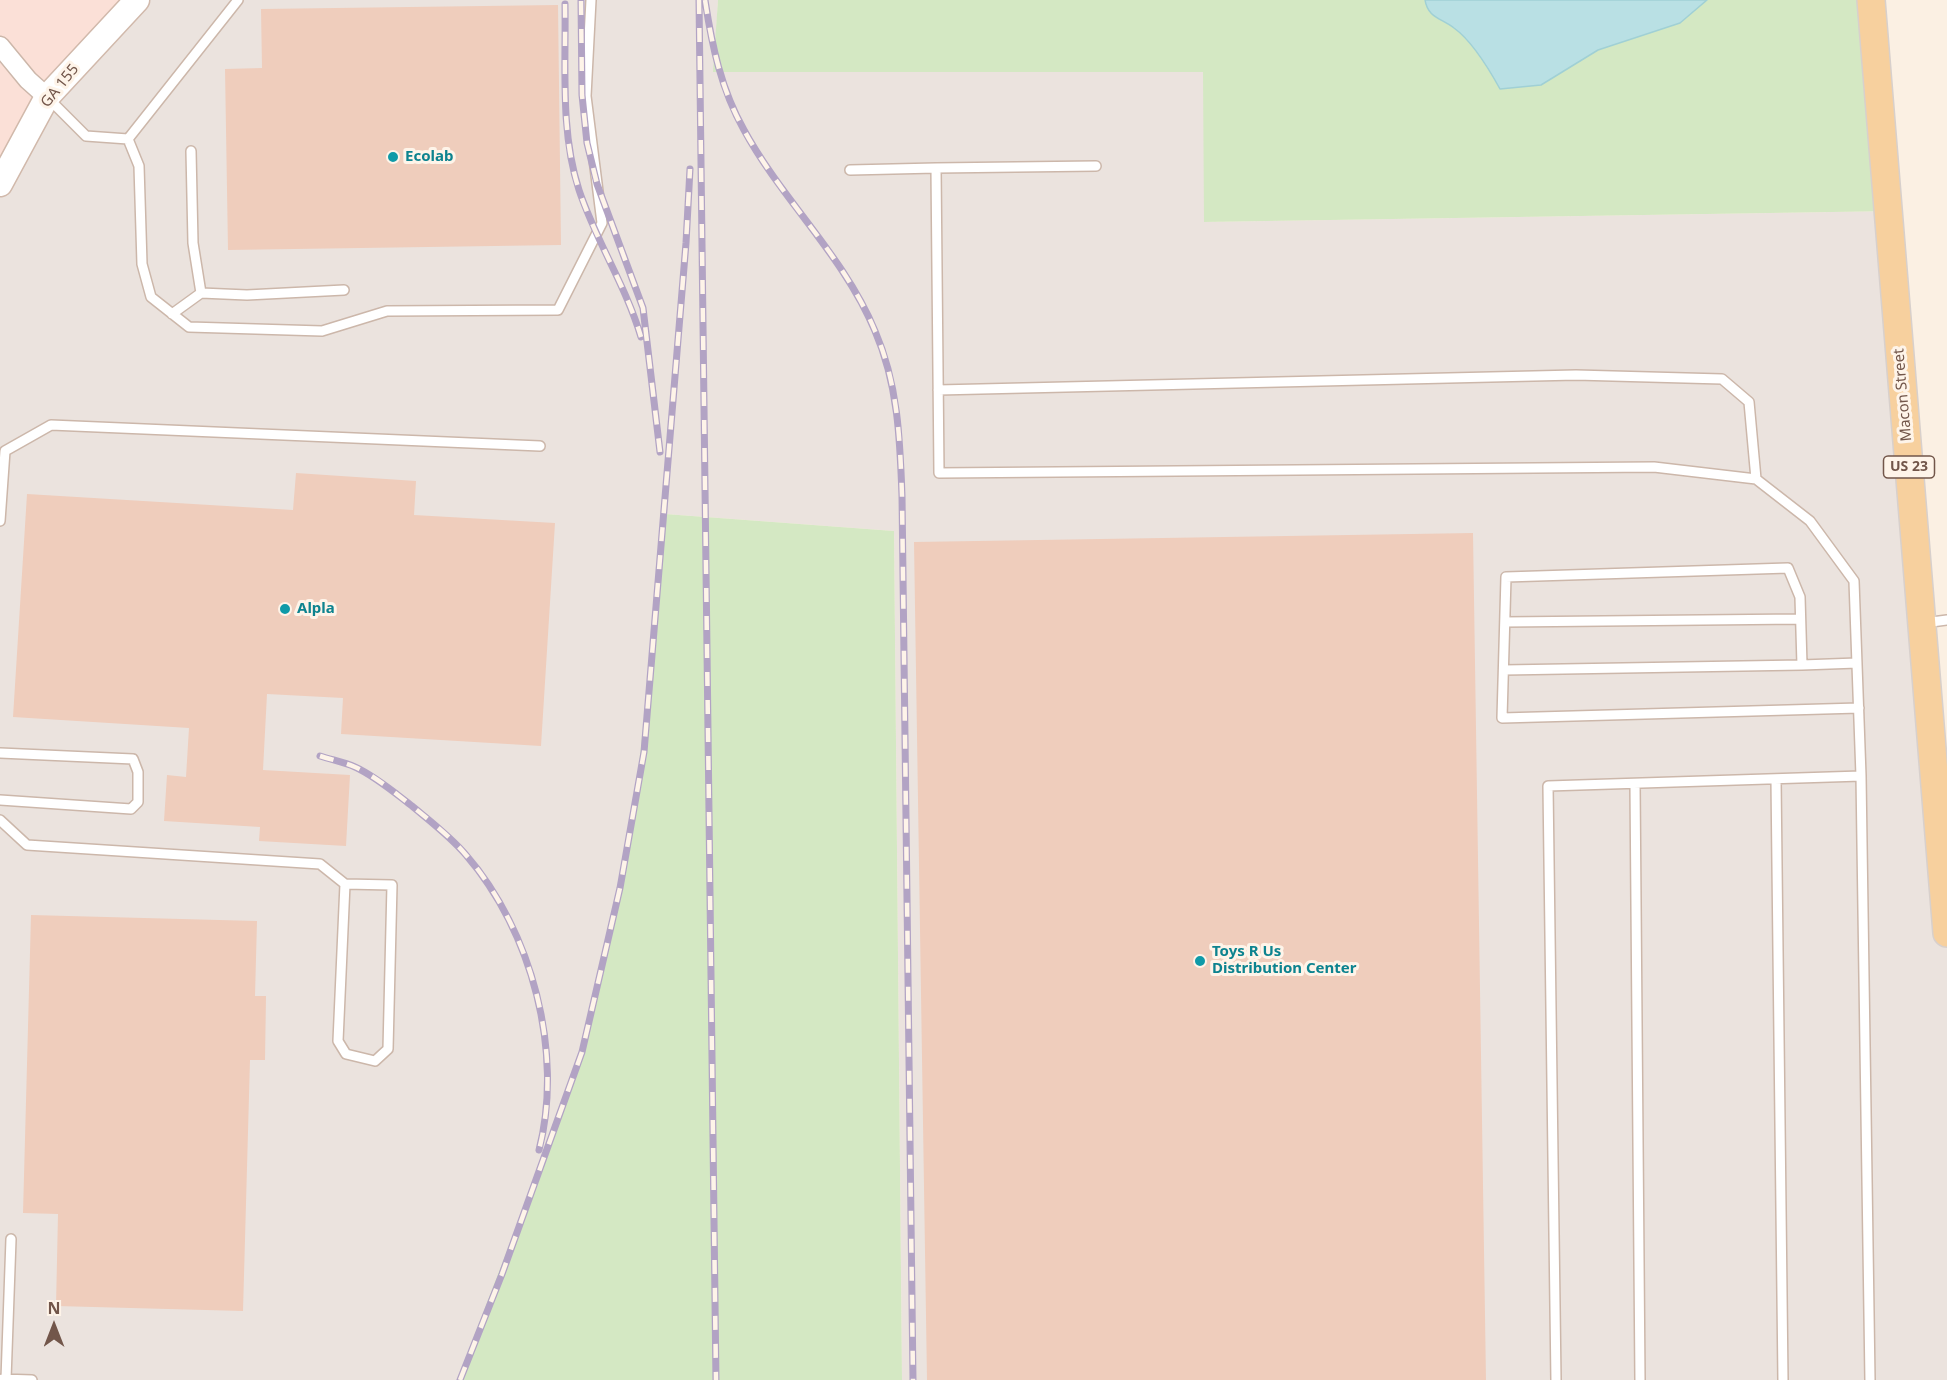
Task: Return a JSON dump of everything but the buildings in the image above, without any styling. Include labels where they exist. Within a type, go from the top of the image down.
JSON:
[{"type":"main road","name":"GA 155","points":[[0,184],[47,98],[137,0]]},
{"type":"main road","name":"Macon Street","points":[[1871,0],[1934,622],[1947,933]]},
{"type":"street","points":[[0,46],[28,80],[47,98]]},
{"type":"lane","points":[[128,139],[238,0]]},
{"type":"lane","points":[[128,139],[139,166],[142,264],[151,297],[189,327],[322,331],[387,311],[558,310],[602,223],[586,96],[591,0]]},
{"type":"lane","points":[[47,98],[86,136],[128,139]]},
{"type":"lane","points":[[191,151],[194,251],[201,293]]},
{"type":"lane","points":[[850,170],[1096,166]]},
{"type":"lane","points":[[936,168],[939,473],[1654,467],[1756,479],[1810,521],[1854,581],[1861,776],[1870,1380]]},
{"type":"lane","points":[[172,314],[201,293],[247,295],[344,290]]},
{"type":"lane","points":[[938,390],[1576,375],[1722,379],[1749,402],[1756,479]]},
{"type":"lane","points":[[0,521],[5,450],[51,425],[540,446]]},
{"type":"lane","points":[[1802,665],[1800,597],[1788,568],[1506,577],[1502,718],[1859,708]]},
{"type":"lane","points":[[1505,622],[1800,619]]},
{"type":"lane","points":[[1504,670],[1857,663]]},
{"type":"lane","points":[[0,753],[133,759],[138,772],[138,802],[131,809],[0,800]]},
{"type":"lane","points":[[1556,1380],[1548,786],[1861,776]]},
{"type":"lane","points":[[1776,779],[1783,1380]]},
{"type":"lane","points":[[1635,784],[1641,1380]]},
{"type":"lane","points":[[0,820],[27,845],[320,864],[345,884],[392,885],[388,1049],[375,1061],[346,1054],[338,1041],[345,884]]},
{"type":"lane","points":[[0,1246],[11,1243],[5,1281],[3,1379],[32,1380]]},
{"type":"shaded area","points":[[0,0],[143,0],[0,178]]},
{"type":"shaded area","points":[[143,0],[718,0],[714,72],[1204,72],[1204,222],[1895,211],[1947,913],[1947,1380],[902,1380],[894,531],[665,514],[634,811],[587,1043],[457,1380],[0,1380],[0,178],[27,121]]},
{"type":"green space","points":[[718,0],[1859,0],[1895,211],[1204,222],[1203,72],[713,72]]},
{"type":"green space","points":[[665,514],[894,531],[902,1380],[457,1380],[587,1043],[634,811]]},
{"type":"water","points":[[1425,0],[1707,0],[1680,23],[1598,50],[1541,85],[1500,89],[1474,48],[1454,28],[1432,14]]},
{"type":"railway","points":[[699,0],[716,1380]]},
{"type":"railway","points":[[705,0],[718,67],[736,115],[759,156],[830,253],[862,304],[883,351],[893,391],[902,496],[913,1380]]},
{"type":"railway","points":[[581,1],[582,95],[587,143],[597,184],[643,308],[660,452]]},
{"type":"railway","points":[[565,4],[566,122],[573,168],[586,209],[635,318],[641,337]]},
{"type":"railway","points":[[460,1380],[502,1274],[582,1052],[620,888],[644,752],[686,243],[690,169]]},
{"type":"railway","points":[[320,756],[351,765],[370,775],[440,829],[466,855],[489,886],[509,920],[525,956],[537,995],[544,1034],[547,1074],[546,1113],[539,1150]]},
{"type":"place","name":"Ecolab","points":[[393,157]]},
{"type":"place","name":"Alpla","points":[[285,609]]},
{"type":"place","name":"Toys R Us Distribution Center","points":[[1200,961]]}]
